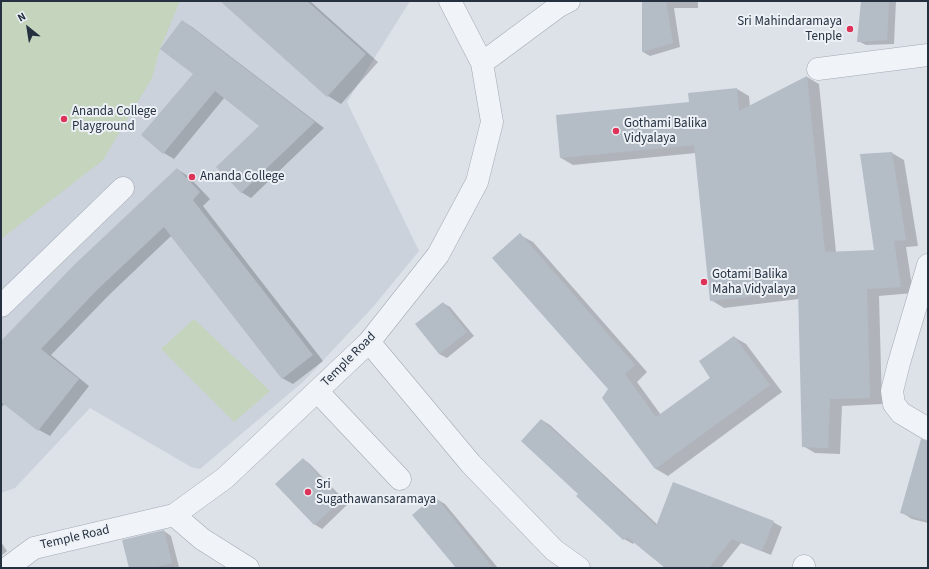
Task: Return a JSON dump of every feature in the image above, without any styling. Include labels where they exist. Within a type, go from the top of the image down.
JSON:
[{"type":"street","name":"Temple Road","points":[[7,568],[34,548],[174,515],[225,478],[370,342],[438,255],[477,182],[492,122],[482,63],[450,1]]},
{"type":"street","points":[[482,63],[559,6],[569,1]]},
{"type":"street","points":[[818,70],[928,55]]},
{"type":"street","points":[[1,306],[124,188]]},
{"type":"street","points":[[928,265],[892,391],[894,404],[901,413],[928,429]]},
{"type":"street","points":[[370,342],[471,464],[554,550],[579,568]]},
{"type":"street","points":[[317,391],[400,479]]},
{"type":"street","points":[[174,515],[202,539],[248,568]]},
{"type":"shaded area","name":"Ananda College","points":[[1,1],[410,1],[347,102],[419,251],[373,307],[304,381],[200,469],[191,467],[90,408],[15,488],[1,493]]},
{"type":"green space","name":"Ananda College Playground","points":[[1,1],[180,1],[160,49],[152,78],[103,160],[1,239]]},
{"type":"green space","points":[[194,319],[270,391],[234,422],[161,349]]},
{"type":"building","points":[[220,1],[307,1],[366,54],[327,97]]},
{"type":"building","points":[[642,1],[666,1],[673,43],[642,52]]},
{"type":"building","points":[[861,1],[889,1],[887,40],[857,42]]},
{"type":"building","points":[[182,20],[315,122],[241,193],[216,167],[259,126],[215,91],[163,154],[141,135],[193,74],[160,49]]},
{"type":"building","points":[[807,76],[825,252],[874,250],[860,154],[892,152],[906,240],[894,241],[901,287],[867,289],[870,398],[830,399],[828,448],[802,447],[798,291],[710,301],[694,145],[560,158],[556,115],[689,102],[688,93],[737,88],[739,111]]},
{"type":"building","points":[[177,168],[200,192],[193,200],[313,355],[282,379],[164,227],[98,289],[41,349],[79,379],[38,431],[1,402],[1,341],[74,265]]},
{"type":"building","points":[[520,233],[635,365],[625,374],[656,417],[710,378],[699,361],[734,336],[770,385],[655,469],[602,398],[608,389],[492,258]]},
{"type":"building","points":[[443,302],[467,332],[439,354],[415,324]]},
{"type":"building","points":[[541,419],[656,526],[673,482],[774,521],[762,551],[732,539],[709,568],[665,568],[627,537],[623,540],[576,496],[578,494],[521,441]]},
{"type":"building","points":[[921,439],[928,441],[928,521],[900,513]]},
{"type":"building","name":"Sri Sugathawansaramaya","points":[[303,458],[341,500],[314,525],[275,484]]},
{"type":"building","points":[[435,496],[493,568],[456,568],[412,515]]},
{"type":"building","points":[[164,530],[172,563],[152,568],[129,568],[122,540]]},
{"type":"place","name":"Sri Mahindaramaya Tenple","points":[[850,29]]},
{"type":"place","name":"Ananda College Playground","points":[[64,119]]},
{"type":"place","name":"Gothami Balika Vidyalaya","points":[[616,131]]},
{"type":"place","name":"Ananda College","points":[[192,177]]},
{"type":"place","name":"Gotami Balika Maha Vidyalaya","points":[[704,282]]},
{"type":"place","name":"Sri Sugathawansaramaya","points":[[308,492]]}]
